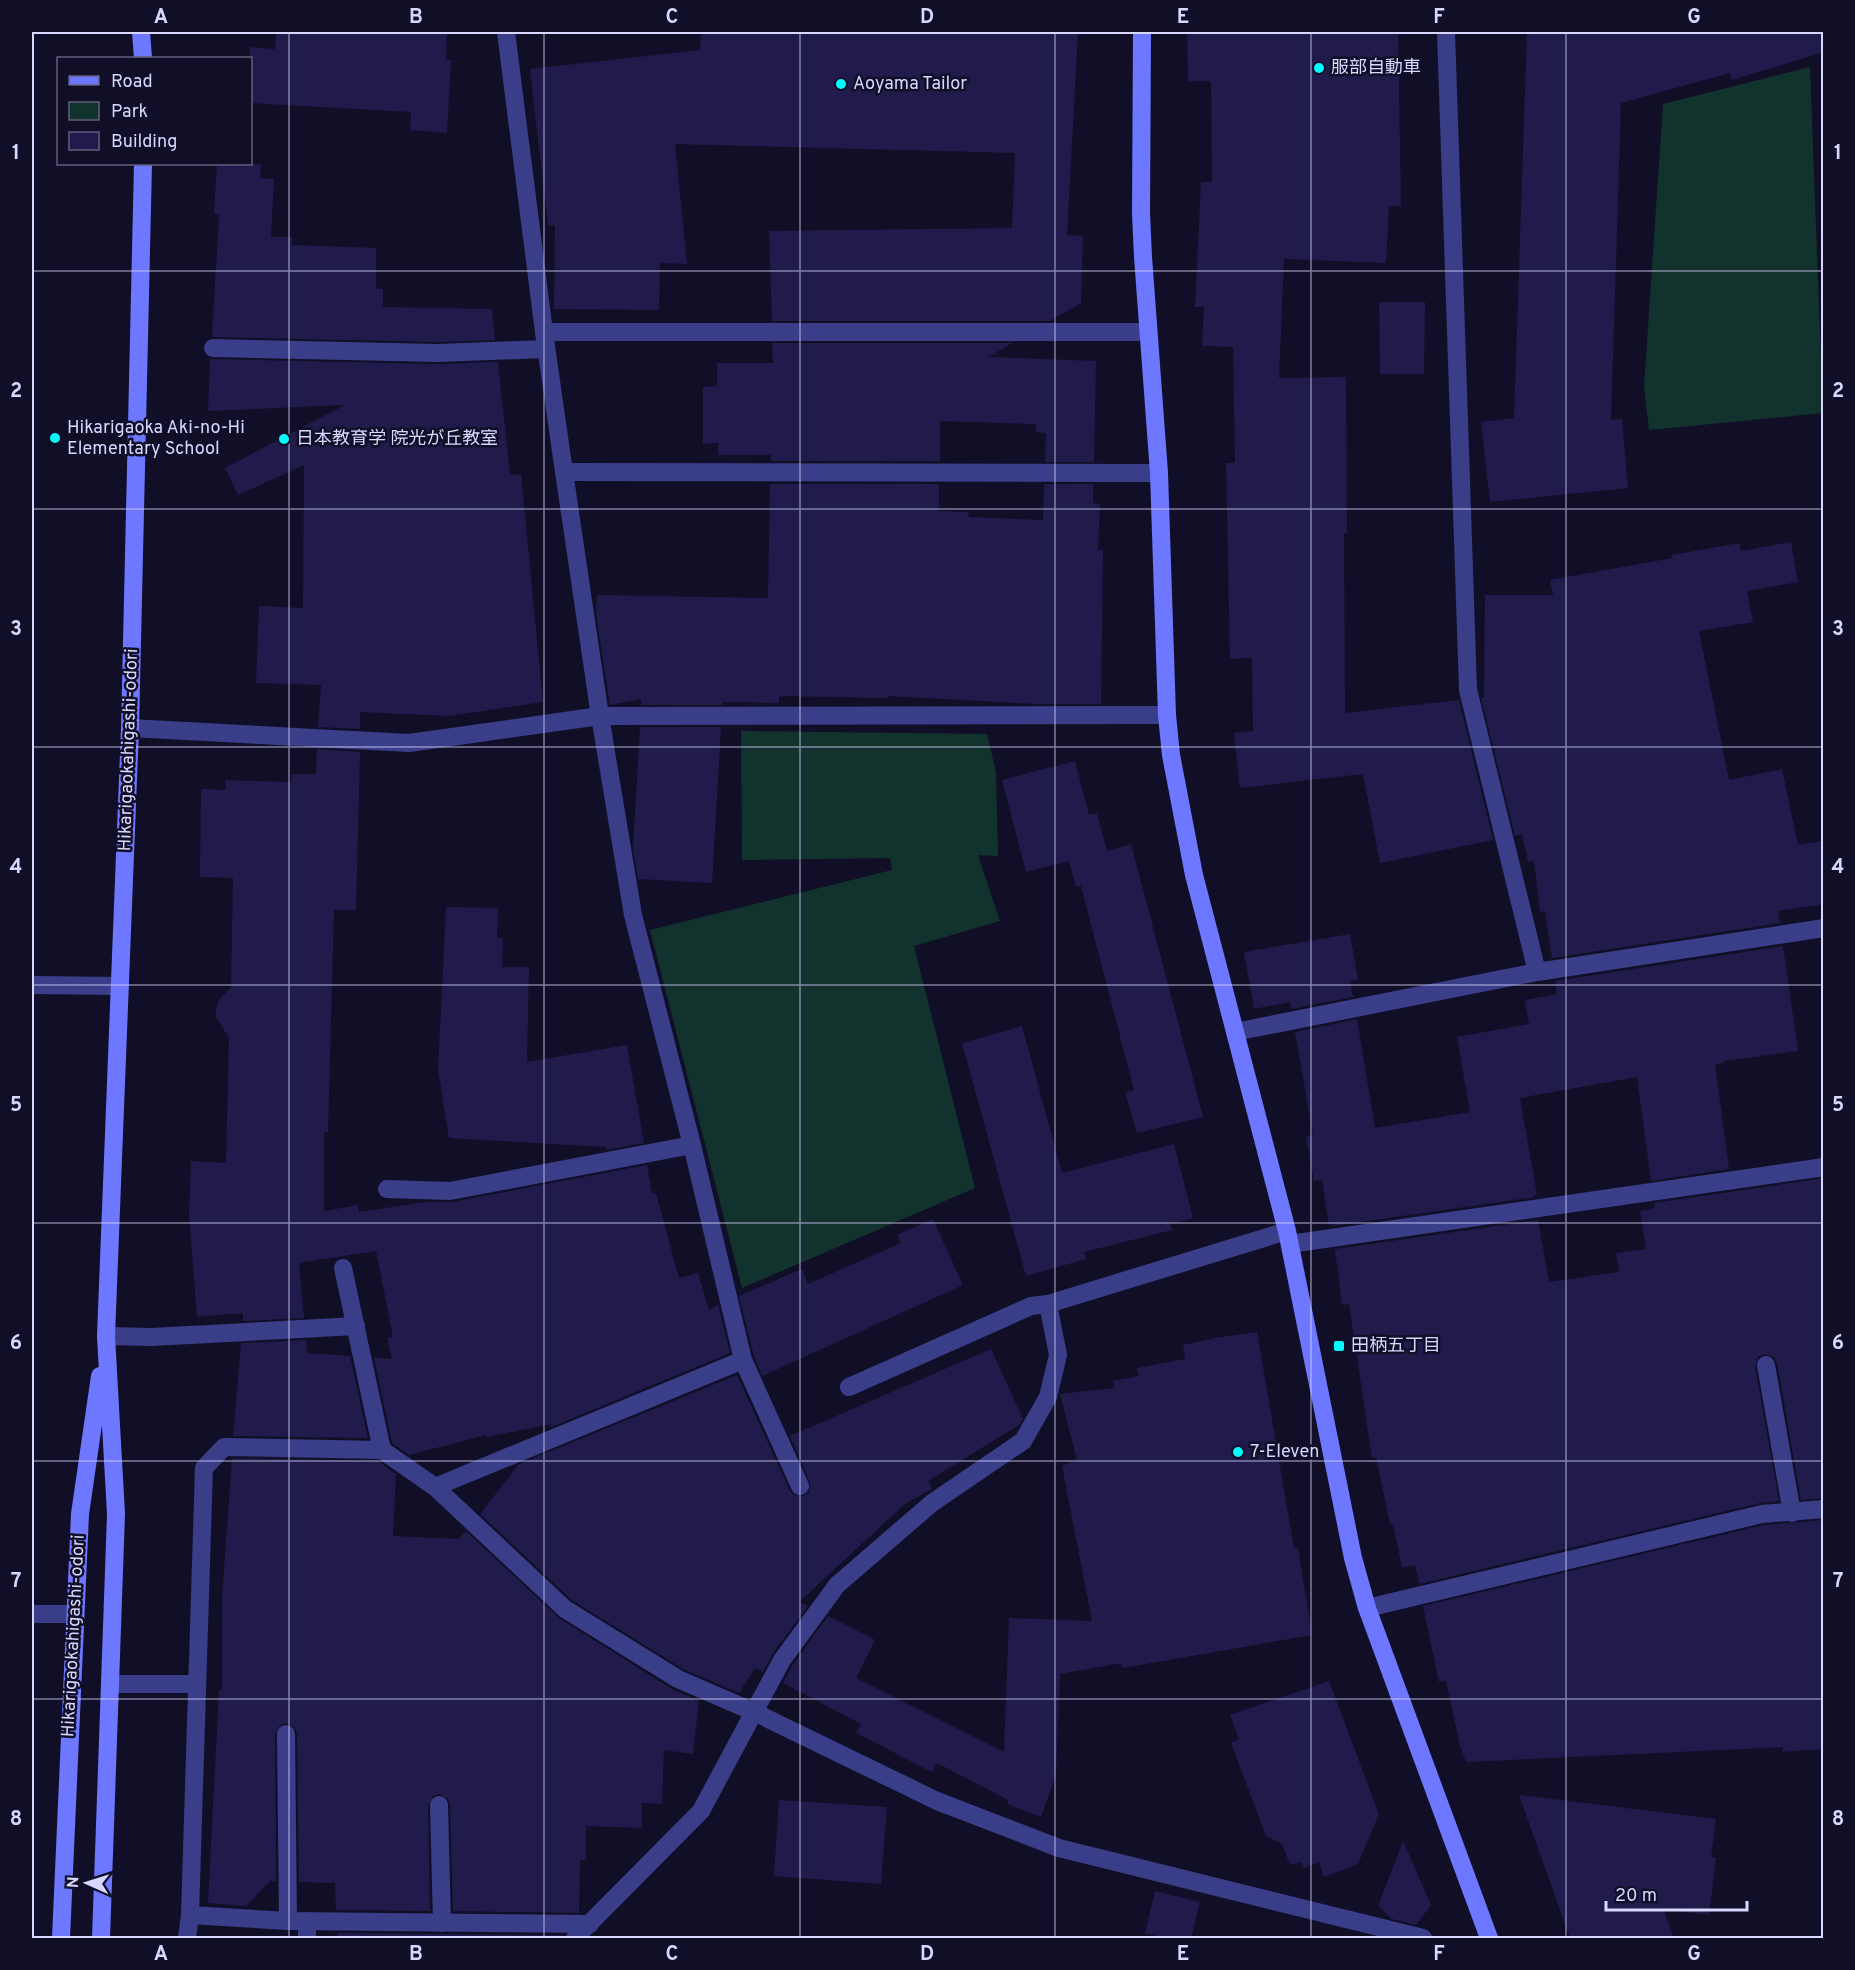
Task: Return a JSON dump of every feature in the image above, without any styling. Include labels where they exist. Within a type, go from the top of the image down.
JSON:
[{"type":"street","points":[[141,32],[143,57]]},
{"type":"street","points":[[506,32],[545,340],[600,716],[633,915],[692,1145],[743,1360],[800,1486]]},
{"type":"street","points":[[1142,32],[1141,213],[1147,332],[1159,473],[1167,715],[1171,755],[1185,835],[1289,1238],[1353,1558],[1367,1608],[1489,1938]]},
{"type":"street","points":[[1446,32],[1468,690],[1537,972]]},
{"type":"street","name":"Hikarigaokahigashi-odori","points":[[101,1938],[117,1514],[106,1336],[130,728],[143,165]]},
{"type":"street","points":[[213,348],[438,353],[545,340],[1147,332]]},
{"type":"street","points":[[564,472],[1159,473]]},
{"type":"street","points":[[130,728],[409,743],[600,716],[1167,715]]},
{"type":"street","points":[[1235,1032],[1537,972],[1824,928]]},
{"type":"street","points":[[32,985],[120,986]]},
{"type":"street","points":[[387,1189],[450,1191],[692,1145]]},
{"type":"street","points":[[849,1387],[1031,1306],[1048,1304],[1289,1238],[1824,1167]]},
{"type":"street","points":[[343,1268],[382,1450]]},
{"type":"street","points":[[575,1938],[701,1811],[782,1660],[837,1585],[932,1503],[1023,1441],[1048,1397],[1058,1355],[1048,1304]]},
{"type":"street","points":[[106,1336],[152,1337],[356,1326]]},
{"type":"street","name":"Hikarigaokahigashi-odori","points":[[61,1938],[80,1514],[106,1336]]},
{"type":"street","points":[[435,1487],[743,1360]]},
{"type":"street","points":[[1766,1365],[1792,1513]]},
{"type":"street","points":[[187,1938],[190,1915],[204,1468],[224,1447],[382,1450],[435,1487],[565,1609],[678,1679],[754,1712],[937,1801],[1059,1848],[1423,1938]]},
{"type":"street","points":[[1367,1608],[1762,1514],[1824,1509]]},
{"type":"street","points":[[32,1614],[74,1614]]},
{"type":"street","points":[[111,1684],[196,1683]]},
{"type":"street","points":[[286,1734],[288,1921]]},
{"type":"street","points":[[439,1805],[442,1923]]},
{"type":"street","points":[[190,1915],[288,1921],[307,1930],[442,1923],[590,1924]]},
{"type":"green space","points":[[1810,67],[1823,413],[1649,430],[1644,387],[1663,104]]},
{"type":"green space","points":[[741,731],[987,734],[996,772],[998,856],[978,855],[1000,921],[914,946],[975,1188],[742,1288],[650,930],[892,870],[890,858],[742,860]]},
{"type":"building","points":[[276,32],[447,32],[446,60],[451,60],[447,133],[410,130],[411,112],[252,103],[250,47],[275,49]]},
{"type":"building","points":[[701,32],[1078,32],[1067,235],[1083,236],[1081,303],[1050,321],[772,321],[769,231],[1012,228],[1015,153],[675,144],[687,264],[660,263],[659,310],[554,309],[555,225],[548,225],[530,69],[700,50]]},
{"type":"building","points":[[1187,32],[1398,32],[1401,206],[1389,206],[1386,263],[1284,259],[1279,378],[1346,377],[1345,713],[1459,700],[1493,840],[1380,863],[1363,774],[1240,788],[1234,733],[1253,731],[1252,658],[1230,659],[1226,463],[1235,463],[1233,347],[1202,346],[1204,307],[1195,307],[1201,182],[1212,182],[1211,81],[1188,81]]},
{"type":"building","points":[[1527,32],[1824,32],[1824,52],[1732,80],[1730,73],[1621,103],[1611,420],[1622,419],[1628,488],[1490,502],[1481,422],[1514,418]]},
{"type":"building","points":[[261,164],[260,178],[274,179],[271,237],[292,237],[292,245],[376,248],[376,289],[383,289],[383,307],[492,309],[495,340],[438,342],[212,337],[219,215],[214,214],[217,165]]},
{"type":"building","points":[[1379,302],[1425,302],[1424,374],[1380,374]]},
{"type":"building","points":[[772,343],[1012,343],[989,357],[1096,361],[1094,462],[1045,462],[1046,433],[1036,432],[1036,424],[940,421],[940,461],[771,461],[771,455],[718,455],[718,443],[703,444],[703,387],[717,386],[717,363],[773,363]]},
{"type":"building","points":[[210,359],[438,364],[498,362],[510,475],[521,474],[543,702],[449,716],[360,712],[360,729],[318,727],[321,685],[256,683],[259,606],[303,608],[304,465],[238,495],[225,468],[345,405],[208,411]]},
{"type":"building","points":[[770,484],[939,484],[939,511],[969,512],[968,517],[1043,520],[1044,484],[1093,484],[1093,503],[1100,504],[1098,550],[1103,550],[1101,704],[1036,704],[888,696],[888,698],[779,696],[779,703],[722,702],[722,705],[641,705],[641,699],[610,705],[596,614],[597,595],[768,598]]},
{"type":"building","points":[[1791,542],[1798,582],[1747,591],[1753,622],[1699,631],[1729,780],[1782,769],[1798,845],[1824,841],[1824,904],[1778,911],[1780,923],[1552,958],[1545,911],[1540,912],[1534,861],[1528,862],[1522,834],[1515,836],[1481,698],[1484,697],[1485,595],[1553,595],[1550,580],[1672,558],[1672,555],[1739,543],[1741,551]]},
{"type":"building","points":[[640,727],[721,727],[712,883],[638,879],[633,849]]},
{"type":"building","points":[[317,749],[360,752],[356,910],[334,910],[328,1132],[324,1132],[324,1211],[358,1205],[359,1212],[426,1202],[452,1202],[647,1165],[652,1194],[656,1193],[679,1278],[698,1273],[709,1310],[718,1305],[730,1353],[549,1428],[552,1424],[487,1437],[486,1435],[409,1455],[392,1443],[374,1357],[392,1359],[387,1338],[393,1337],[376,1251],[299,1263],[304,1318],[243,1321],[243,1313],[197,1317],[189,1215],[191,1161],[226,1163],[229,1038],[216,1017],[216,1008],[219,1000],[231,987],[233,878],[200,877],[201,789],[226,790],[225,780],[291,782],[292,774],[316,774]]},
{"type":"building","points":[[1075,761],[1089,815],[1097,813],[1107,851],[1131,844],[1203,1117],[1137,1133],[1125,1092],[1134,1090],[1081,886],[1076,887],[1069,861],[1026,872],[1002,780]]},
{"type":"building","points":[[446,907],[498,908],[497,938],[503,938],[502,967],[529,967],[527,1062],[627,1045],[644,1143],[606,1150],[606,1147],[449,1138],[438,1069]]},
{"type":"building","points":[[1350,934],[1358,980],[1350,981],[1353,997],[1291,1009],[1290,1002],[1254,1009],[1244,952]]},
{"type":"building","points":[[1783,946],[1798,1051],[1715,1064],[1729,1169],[1651,1181],[1637,1077],[1520,1098],[1537,1195],[1534,1195],[1535,1197],[1329,1225],[1322,1180],[1314,1181],[1306,1137],[1313,1135],[1295,1032],[1357,1019],[1375,1128],[1470,1112],[1457,1037],[1529,1024],[1525,1000],[1557,994],[1555,981]]},
{"type":"building","points":[[1022,1026],[1062,1173],[1174,1144],[1193,1218],[1170,1224],[1172,1230],[1084,1252],[1086,1259],[1026,1276],[962,1043]]},
{"type":"building","points":[[1824,1178],[1824,1498],[1801,1500],[1777,1363],[1774,1357],[1765,1354],[1758,1357],[1755,1367],[1779,1501],[1760,1503],[1419,1584],[1415,1565],[1402,1568],[1376,1457],[1372,1458],[1349,1304],[1342,1305],[1335,1249],[1538,1220],[1549,1282],[1619,1272],[1616,1253],[1646,1249],[1640,1211],[1655,1208],[1654,1203]]},
{"type":"building","points":[[933,1219],[963,1285],[762,1376],[754,1356],[739,1296],[802,1269],[808,1284],[901,1243],[897,1235]]},
{"type":"building","points":[[1257,1332],[1294,1548],[1298,1548],[1312,1635],[1123,1668],[1121,1663],[1060,1674],[1056,1774],[1041,1817],[1007,1804],[1008,1800],[937,1763],[932,1772],[856,1733],[861,1724],[783,1683],[792,1666],[828,1616],[875,1640],[856,1678],[1004,1752],[1009,1618],[1092,1621],[1062,1466],[1077,1460],[1060,1394],[1114,1388],[1113,1381],[1139,1376],[1137,1368],[1185,1359],[1183,1345]]},
{"type":"building","points":[[306,1340],[307,1353],[350,1356],[368,1438],[233,1436],[241,1343]]},
{"type":"building","points":[[991,1349],[1023,1419],[1019,1425],[928,1481],[932,1489],[905,1504],[799,1602],[808,1606],[773,1653],[763,1672],[755,1668],[739,1693],[683,1669],[572,1600],[480,1514],[519,1464],[737,1375],[790,1491],[794,1495],[804,1496],[809,1492],[810,1482],[790,1436]]},
{"type":"building","points":[[232,1458],[378,1461],[396,1474],[393,1536],[459,1539],[466,1531],[559,1618],[672,1689],[699,1701],[693,1754],[664,1750],[662,1804],[642,1803],[642,1828],[586,1826],[586,1860],[580,1860],[579,1913],[453,1911],[450,1805],[448,1799],[439,1794],[433,1796],[428,1805],[430,1911],[336,1910],[335,1883],[299,1882],[297,1734],[295,1728],[286,1723],[280,1725],[275,1734],[276,1881],[270,1881],[246,1906],[208,1903],[219,1690],[222,1691],[222,1596]]},
{"type":"building","points":[[1824,1520],[1824,1749],[1783,1752],[1783,1747],[1466,1762],[1460,1746],[1446,1681],[1439,1682],[1423,1606],[1764,1525]]},
{"type":"building","points":[[1329,1681],[1379,1814],[1358,1864],[1324,1877],[1319,1862],[1304,1868],[1301,1862],[1290,1865],[1282,1844],[1266,1836],[1231,1743],[1239,1739],[1230,1715]]},
{"type":"building","points":[[1519,1795],[1716,1819],[1711,1857],[1716,1858],[1709,1915],[1663,1909],[1674,1938],[1570,1938]]},
{"type":"building","points":[[779,1800],[887,1807],[881,1884],[774,1876]]},
{"type":"building","points":[[1403,1841],[1431,1905],[1416,1925],[1392,1919],[1378,1906]]},
{"type":"building","points":[[1155,1891],[1200,1902],[1191,1938],[1164,1938],[1145,1933]]},
{"type":"building","points":[[337,1933],[564,1935],[564,1938],[337,1938]]},
{"type":"place","name":"服部自動車","points":[[1319,68]]},
{"type":"place","name":"Aoyama Tailor","points":[[841,84]]},
{"type":"place","name":"Hikarigaoka Aki-no-Hi Elementary School","points":[[55,438]]},
{"type":"place","name":"日本教育学 院光が丘教室","points":[[284,439]]},
{"type":"place","name":"田柄五丁目","points":[[1339,1346]]},
{"type":"place","name":"7-Eleven","points":[[1238,1452]]}]
